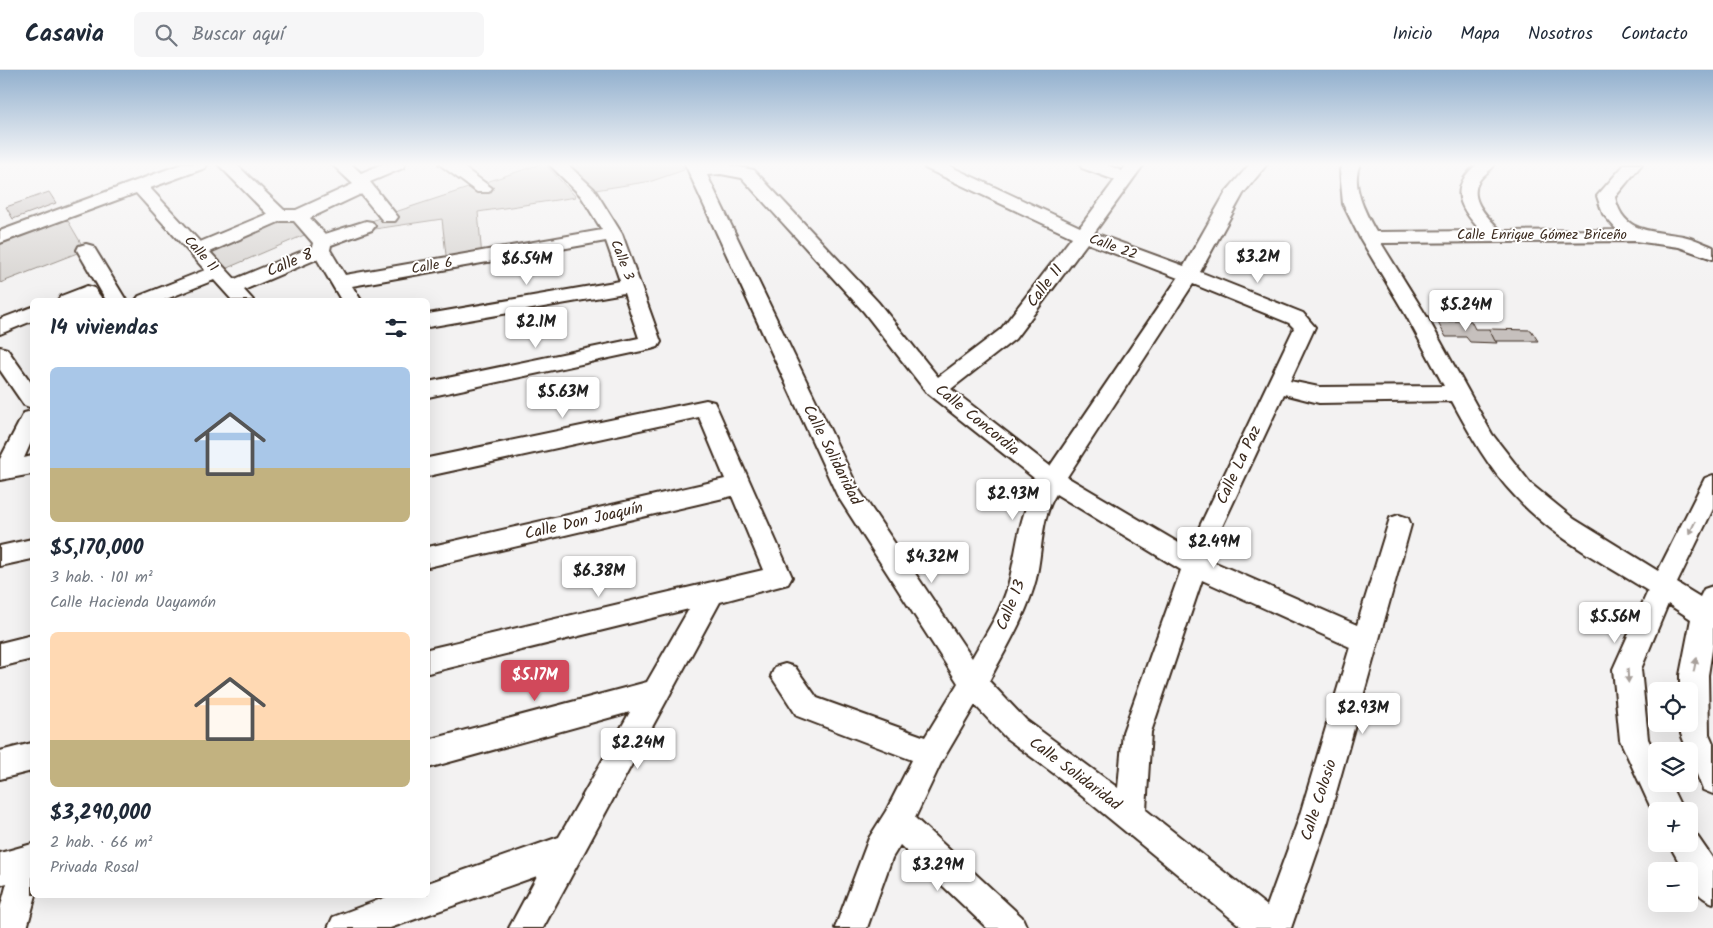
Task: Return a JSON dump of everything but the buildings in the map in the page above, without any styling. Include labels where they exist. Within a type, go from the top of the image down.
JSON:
[{"type":"street","points":[[0,237],[90,204]]},
{"type":"street","name":"Calle 11","points":[[156,204],[237,294]]},
{"type":"street","points":[[268,204],[279,215]]},
{"type":"street","points":[[198,250],[279,215],[299,216],[322,204]]},
{"type":"street","points":[[379,204],[389,217]]},
{"type":"street","name":"Calle 3","points":[[430,390],[651,342],[612,234],[594,204]]},
{"type":"street","name":"Calle Solidaridad","points":[[711,204],[849,495],[973,683],[1016,729],[1131,816],[1268,928]]},
{"type":"street","name":"Calle Concordia","points":[[776,204],[871,307],[936,389],[1051,479],[1194,565],[1365,641]]},
{"type":"street","name":"Calle 22","points":[[1016,204],[1082,235],[1189,275]]},
{"type":"street","name":"Calle 11","points":[[936,389],[1008,334],[1042,292],[1106,204]]},
{"type":"street","name":"Calle 13","points":[[851,928],[880,849],[897,822],[931,753],[973,683],[1009,617],[1023,579],[1028,541],[1039,501],[1051,479],[1189,275],[1228,204]]},
{"type":"street","points":[[1352,204],[1369,238],[1417,317],[1484,440],[1523,490],[1565,526],[1662,589],[1709,606],[1694,675],[1695,734],[1713,780]]},
{"type":"street","points":[[1470,204],[1475,213],[1495,235]]},
{"type":"street","points":[[1607,204],[1608,210],[1617,221],[1635,235]]},
{"type":"street","points":[[299,216],[322,246],[339,282],[351,298]]},
{"type":"street","name":"Calle 8","points":[[237,294],[322,246],[366,226]]},
{"type":"street","name":"Calle 6","points":[[339,282],[612,234]]},
{"type":"street","name":"Calle Enrique Gómez Briceño","points":[[1369,238],[1495,235],[1635,235],[1683,242],[1713,253]]},
{"type":"street","points":[[86,250],[115,298]]},
{"type":"street","points":[[151,298],[218,272]]},
{"type":"street","name":"Calle La Paz","points":[[1131,816],[1137,732],[1194,565],[1207,533],[1305,327],[1296,318],[1189,275]]},
{"type":"street","points":[[430,321],[632,285]]},
{"type":"street","points":[[0,327],[30,315]]},
{"type":"street","points":[[0,354],[30,397]]},
{"type":"street","points":[[1277,385],[1319,395],[1458,393]]},
{"type":"street","points":[[430,466],[706,408],[780,577],[713,591],[430,661]]},
{"type":"street","points":[[3,470],[30,423]]},
{"type":"street","points":[[3,470],[30,465]]},
{"type":"street","points":[[1664,802],[1634,740],[1627,669],[1662,589],[1713,484]]},
{"type":"street","name":"Calle Don Joaquín","points":[[430,557],[740,485]]},
{"type":"street","name":"Calle Colosio","points":[[1275,928],[1313,821],[1348,707],[1399,525]]},
{"type":"street","points":[[0,556],[30,550]]},
{"type":"street","points":[[525,928],[713,591]]},
{"type":"street","points":[[0,655],[30,648]]},
{"type":"street","points":[[785,676],[807,707],[931,753]]},
{"type":"street","points":[[430,753],[655,692]]},
{"type":"street","points":[[0,765],[30,758]]},
{"type":"street","points":[[897,822],[1011,928]]},
{"type":"street","points":[[430,898],[570,849]]},
{"type":"street","points":[[1689,852],[1713,887]]},
{"type":"street","points":[[11,928],[21,864]]},
{"type":"street","points":[[344,928],[430,898]]},
{"type":"shaded area","points":[[419,204],[530,204],[478,212],[482,257],[447,264],[442,219],[341,234],[386,215]]},
{"type":"shaded area","points":[[287,213],[309,233],[218,272],[198,250]]},
{"type":"shaded area","points":[[64,214],[85,250],[0,283],[0,238]]}]
